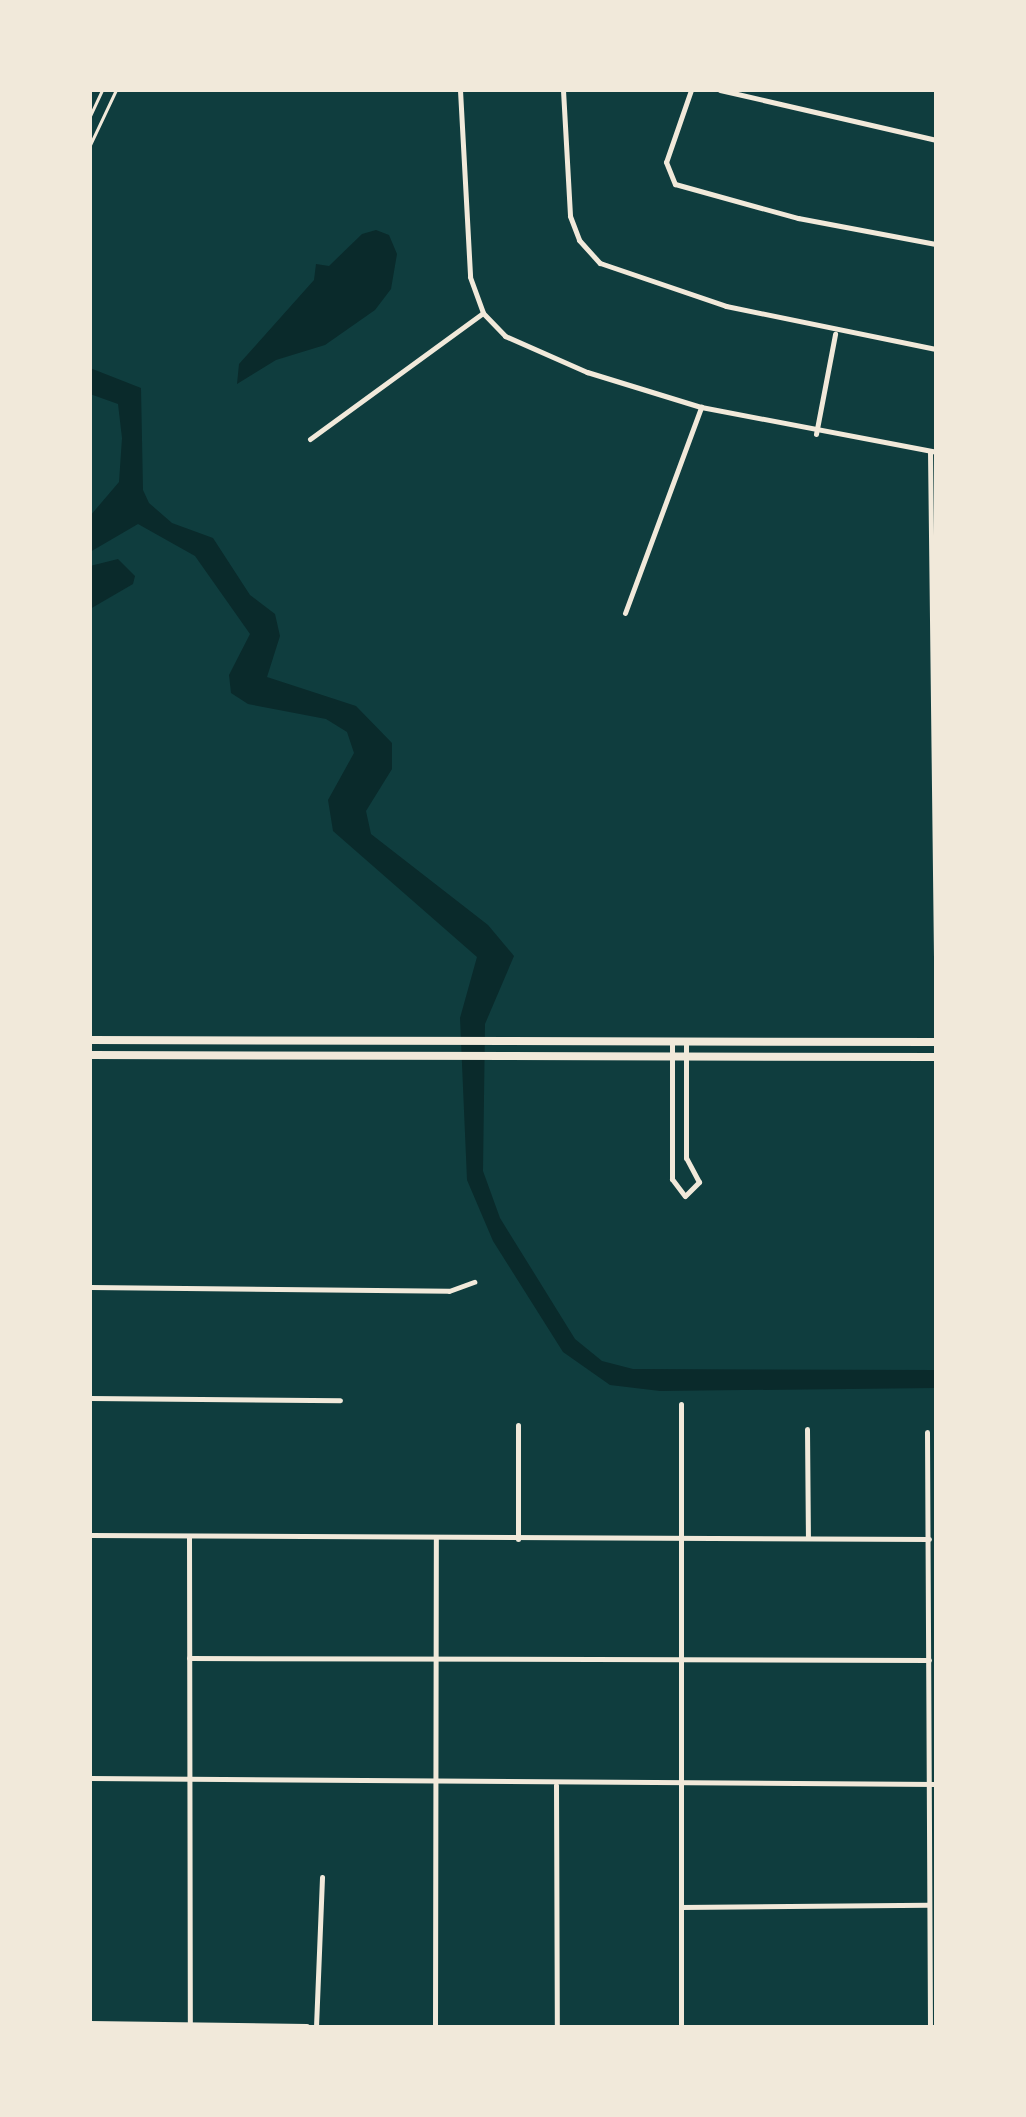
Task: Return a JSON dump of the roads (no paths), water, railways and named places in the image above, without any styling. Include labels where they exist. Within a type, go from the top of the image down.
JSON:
[{"type":"main road","points":[[90,1040],[936,1042]]},
{"type":"main road","points":[[90,1055],[672,1060],[936,1057]]},
{"type":"street","points":[[460,90],[468,261],[484,314],[524,347],[701,407],[816,434],[933,452],[936,956]]},
{"type":"street","points":[[563,90],[576,235],[594,259],[626,276],[835,333],[936,349]]},
{"type":"street","points":[[691,90],[665,169],[676,184],[750,207],[936,244]]},
{"type":"street","points":[[720,90],[936,140]]},
{"type":"street","points":[[310,439],[484,314]]},
{"type":"street","points":[[816,434],[835,333]]},
{"type":"street","points":[[625,613],[701,407]]},
{"type":"street","points":[[672,1044],[672,1180],[685,1196],[699,1182],[686,1158],[686,1044]]},
{"type":"street","points":[[90,1287],[449,1291],[474,1282]]},
{"type":"street","points":[[90,1398],[340,1400]]},
{"type":"street","points":[[680,1404],[681,2027]]},
{"type":"street","points":[[518,1425],[518,1539]]},
{"type":"street","points":[[807,1429],[808,1538]]},
{"type":"street","points":[[927,1432],[933,1470],[928,1660],[932,1784],[930,2027]]},
{"type":"street","points":[[90,1535],[929,1539]]},
{"type":"street","points":[[188,1536],[190,2025]]},
{"type":"street","points":[[436,1538],[436,2027]]},
{"type":"street","points":[[190,1658],[928,1660]]},
{"type":"street","points":[[90,1778],[682,1786],[932,1784]]},
{"type":"street","points":[[556,1785],[557,2027]]},
{"type":"street","points":[[316,2027],[322,1877]]},
{"type":"street","points":[[682,1907],[930,1905]]},
{"type":"street","points":[[90,2024],[307,2027]]},
{"type":"lane","points":[[90,116],[102,90]]},
{"type":"water","points":[[376,230],[389,235],[397,254],[391,289],[375,310],[325,345],[276,360],[237,384],[239,364],[314,280],[316,264],[329,266],[362,234]]},
{"type":"water","points":[[90,368],[141,388],[143,490],[149,503],[172,523],[213,538],[250,595],[275,614],[280,636],[267,677],[356,706],[392,743],[392,769],[366,811],[371,834],[488,925],[514,956],[485,1024],[483,1171],[500,1218],[575,1339],[602,1361],[633,1369],[936,1370],[936,1388],[660,1391],[610,1385],[563,1352],[493,1241],[467,1180],[460,1018],[477,957],[333,831],[328,800],[354,753],[347,732],[326,719],[248,704],[231,693],[229,675],[250,634],[195,556],[138,524],[90,552],[90,516],[119,482],[122,438],[118,404],[90,394]]},
{"type":"water","points":[[118,559],[135,576],[133,584],[90,609],[90,566]]}]
